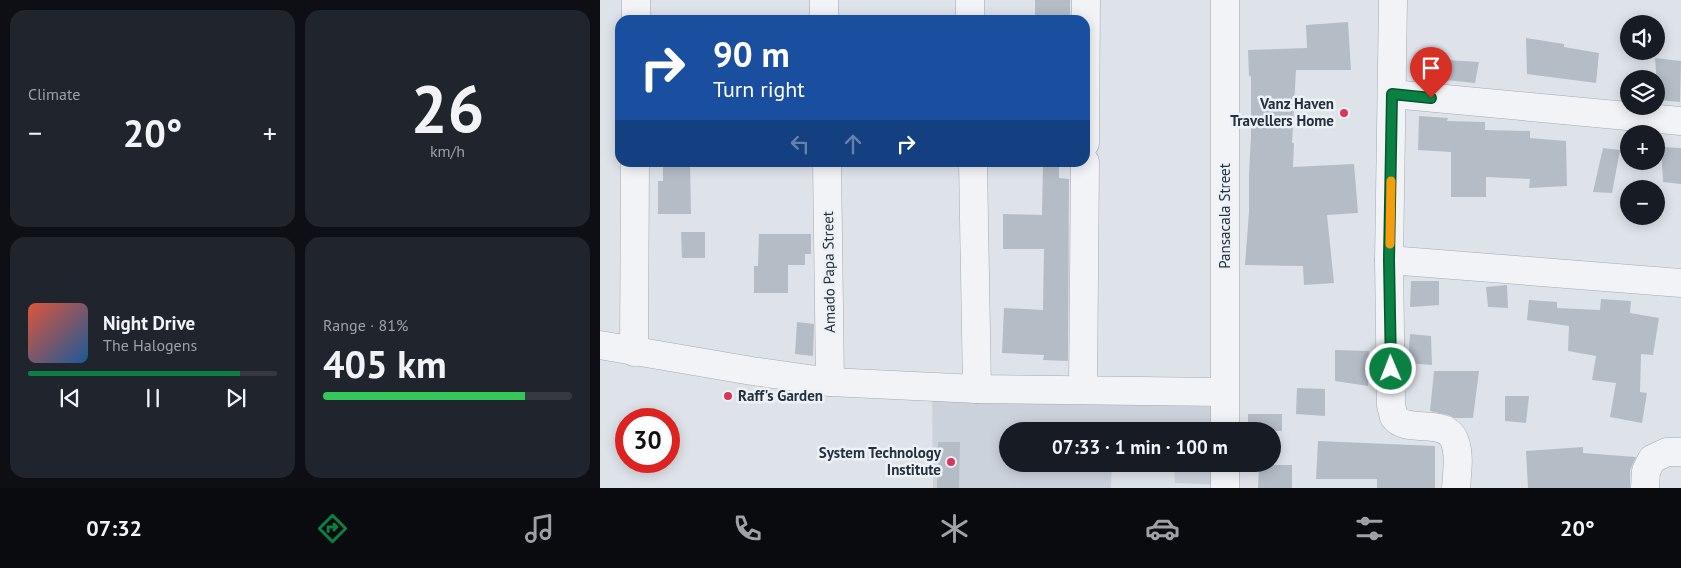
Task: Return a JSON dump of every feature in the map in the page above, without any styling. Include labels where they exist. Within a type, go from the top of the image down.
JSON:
[{"type":"street","points":[[636,0],[636,15]]},
{"type":"street","points":[[824,0],[824,15]]},
{"type":"street","points":[[970,0],[970,15]]},
{"type":"street","points":[[1086,0],[1086,15]]},
{"type":"street","name":"Pansacala Street","points":[[1225,0],[1225,422]]},
{"type":"street","points":[[1393,0],[1389,260],[1391,405],[1394,416],[1402,423],[1451,432],[1455,441],[1458,467],[1456,488]]},
{"type":"street","points":[[1392,94],[1681,121]]},
{"type":"street","points":[[634,352],[635,167]]},
{"type":"street","name":"Amado Papa Street","points":[[827,167],[830,382]]},
{"type":"street","points":[[973,167],[977,389]]},
{"type":"street","points":[[1083,390],[1085,167]]},
{"type":"street","points":[[1389,260],[1681,283]]},
{"type":"street","points":[[600,345],[752,371],[830,382],[977,389],[1224,392]]},
{"type":"street","points":[[1645,488],[1646,471],[1652,459],[1670,453]]},
{"type":"street","points":[[1225,472],[1225,488]]},
{"type":"shaded area","name":"System Technology Institute","points":[[932,394],[1214,407],[1219,422],[999,422],[999,472],[1112,472],[1111,488],[933,488]]},
{"type":"shaded area","points":[[1174,472],[1223,472],[1223,485],[1175,483]]},
{"type":"building","points":[[1035,0],[1070,0],[1070,15],[1035,15]]},
{"type":"building","points":[[1348,22],[1351,70],[1296,70],[1292,143],[1294,143],[1293,167],[1354,164],[1358,213],[1327,215],[1334,283],[1304,285],[1303,266],[1245,265],[1249,212],[1251,135],[1251,76],[1249,76],[1248,50],[1307,48],[1306,25]]},
{"type":"building","points":[[1526,38],[1564,44],[1564,47],[1599,53],[1596,83],[1527,74]]},
{"type":"building","points":[[1447,60],[1479,62],[1475,83],[1446,80]]},
{"type":"building","points":[[1655,60],[1681,61],[1680,102],[1665,101],[1665,70],[1656,70]]},
{"type":"building","points":[[1419,116],[1448,118],[1447,121],[1485,122],[1485,130],[1530,131],[1530,138],[1566,141],[1567,186],[1529,188],[1530,179],[1486,177],[1486,197],[1451,197],[1451,152],[1418,150]]},
{"type":"building","points":[[1665,147],[1681,148],[1681,184],[1665,182],[1665,180],[1663,180]]},
{"type":"building","points":[[1603,148],[1620,150],[1612,193],[1593,192]]},
{"type":"building","points":[[663,167],[690,167],[691,214],[658,214],[658,181],[663,181]]},
{"type":"building","points":[[1043,167],[1059,167],[1059,178],[1069,179],[1068,361],[1043,360],[1044,355],[1002,353],[1004,308],[1043,310],[1044,249],[1003,249],[1003,214],[1042,215]]},
{"type":"building","points":[[681,232],[705,232],[705,258],[682,258]]},
{"type":"building","points":[[759,234],[811,234],[811,254],[805,254],[805,265],[788,265],[788,293],[754,293],[754,266],[758,266]]},
{"type":"building","points":[[1411,281],[1439,281],[1439,305],[1410,307]]},
{"type":"building","points":[[1507,285],[1508,308],[1488,307],[1486,287]]},
{"type":"building","points":[[1601,299],[1631,301],[1630,313],[1659,318],[1653,355],[1641,354],[1640,392],[1647,393],[1642,423],[1610,417],[1616,383],[1592,380],[1596,356],[1568,351],[1569,326],[1527,320],[1529,300],[1557,302],[1557,308],[1600,310]]},
{"type":"building","points":[[797,322],[814,324],[813,356],[795,354]]},
{"type":"building","points":[[1410,334],[1431,336],[1432,365],[1408,363]]},
{"type":"building","points":[[1335,350],[1369,351],[1368,386],[1335,381]]},
{"type":"building","points":[[1434,371],[1479,371],[1473,418],[1454,418],[1430,411]]},
{"type":"building","points":[[1297,388],[1325,389],[1325,416],[1296,414]]},
{"type":"building","points":[[1505,396],[1529,396],[1526,423],[1505,421]]},
{"type":"building","points":[[1248,414],[1282,414],[1282,431],[1281,422],[1248,422]]},
{"type":"building","points":[[1318,441],[1435,446],[1435,488],[1377,488],[1377,479],[1316,479]]},
{"type":"building","points":[[938,442],[960,442],[959,488],[937,488]]},
{"type":"building","points":[[1583,447],[1583,453],[1636,457],[1630,470],[1630,488],[1528,488],[1526,451]]},
{"type":"building","points":[[1281,465],[1292,465],[1292,488],[1258,488],[1259,472],[1281,472]]},
{"type":"slow traffic","points":[[1390,244],[1391,181]]},
{"type":"place","name":"Vanz Haven Travellers Home","points":[[1344,113]]},
{"type":"place","name":"Raff's Garden","points":[[728,396]]},
{"type":"place","name":"System Technology Institute","points":[[951,462]]},
{"type":"route","points":[[1391,369],[1389,260],[1392,94],[1431,98]]}]
